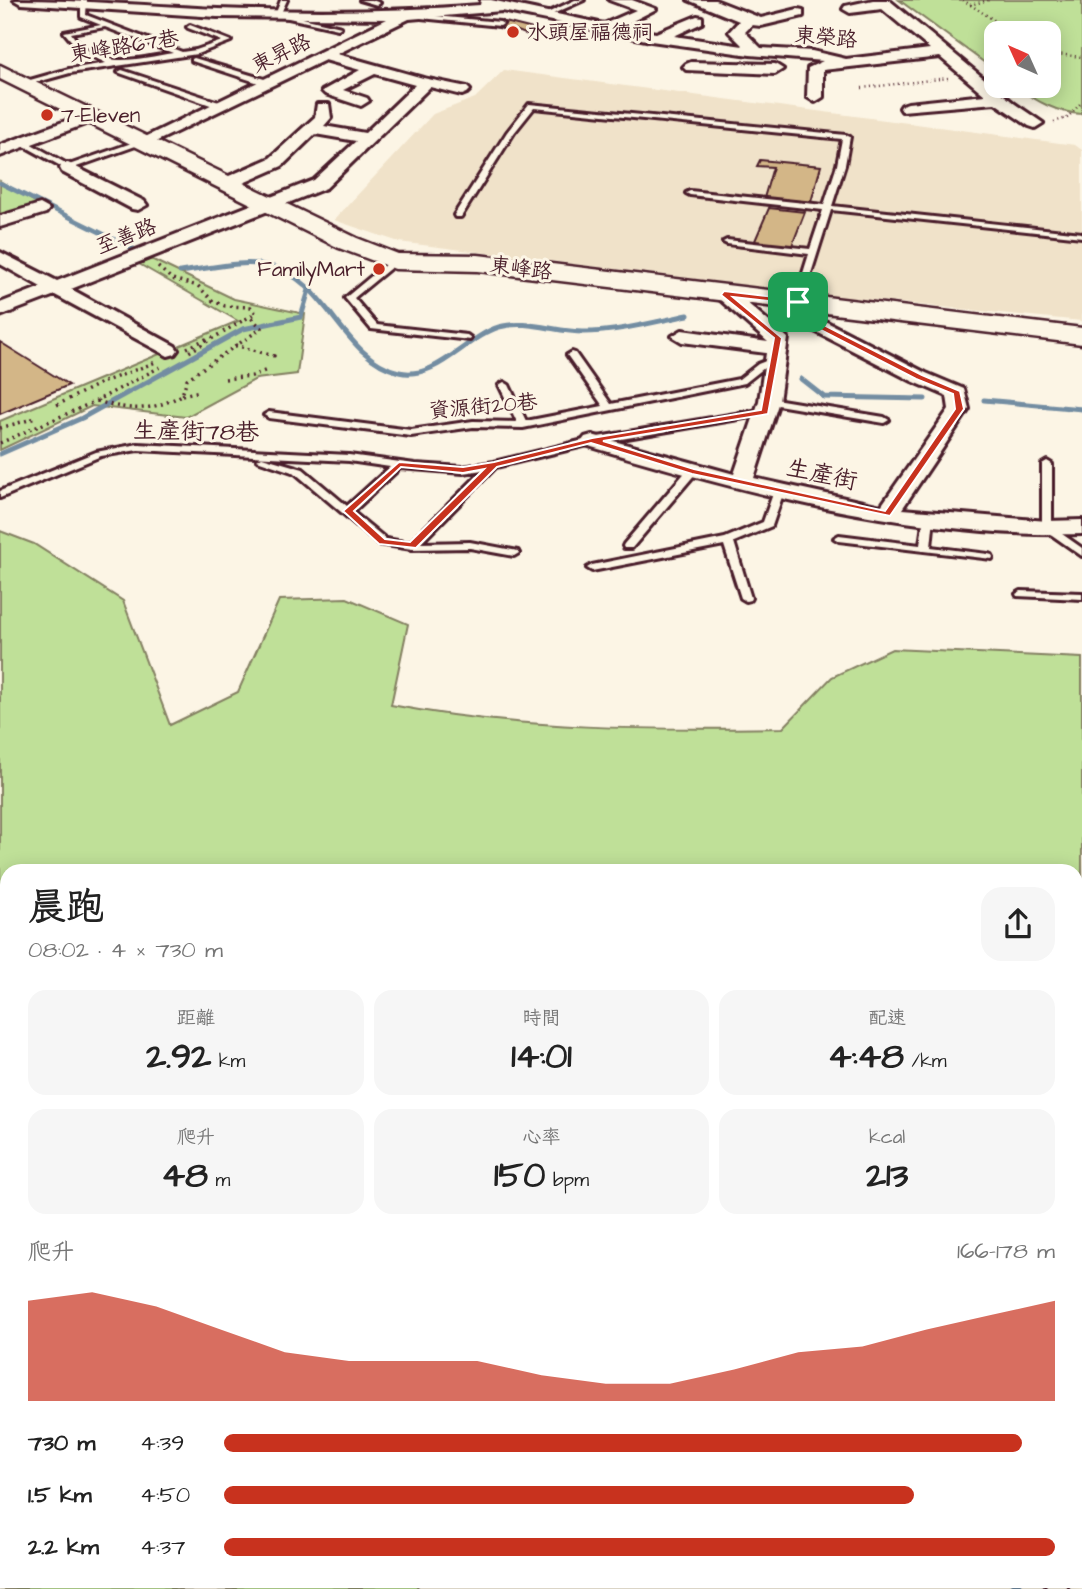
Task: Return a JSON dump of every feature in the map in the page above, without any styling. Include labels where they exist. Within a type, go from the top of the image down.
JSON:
[{"type":"main road","name":"東峰路","points":[[10,78],[228,183],[328,235],[395,261],[478,263],[1082,336]]},
{"type":"street","points":[[21,0],[85,2],[217,13],[277,14],[407,15],[504,8]]},
{"type":"street","name":"東昇路","points":[[143,142],[436,0]]},
{"type":"street","name":"東榮路","points":[[476,0],[603,30],[751,51],[777,48],[823,55],[845,64],[944,52]]},
{"type":"street","points":[[603,30],[649,9],[616,0]]},
{"type":"street","points":[[695,0],[761,22],[798,13]]},
{"type":"street","points":[[784,0],[811,23]]},
{"type":"street","points":[[850,9],[883,2],[984,86]]},
{"type":"street","points":[[659,37],[697,20]]},
{"type":"street","points":[[749,20],[736,32],[752,43],[754,47],[751,51]]},
{"type":"street","points":[[692,63],[706,44]]},
{"type":"street","points":[[324,55],[462,90]]},
{"type":"street","points":[[692,63],[816,68],[845,64]]},
{"type":"street","points":[[815,97],[816,68]]},
{"type":"street","points":[[361,101],[330,91],[373,69]]},
{"type":"street","name":"至善路","points":[[0,310],[320,184],[422,82]]},
{"type":"street","points":[[908,108],[990,98]]},
{"type":"street","points":[[999,98],[1035,122]]},
{"type":"street","points":[[228,183],[276,162],[323,118],[323,107]]},
{"type":"street","points":[[0,151],[90,117]]},
{"type":"street","points":[[311,129],[368,138]]},
{"type":"street","points":[[68,168],[138,205]]},
{"type":"street","points":[[0,222],[40,209]]},
{"type":"street","points":[[0,257],[172,352]]},
{"type":"street","points":[[724,293],[778,338],[767,406],[743,483]]},
{"type":"street","points":[[798,302],[811,322],[919,377],[957,393],[960,409],[887,514]]},
{"type":"street","points":[[682,336],[777,354]]},
{"type":"street","name":"生產街","points":[[592,441],[692,471],[887,514],[1047,528],[1082,527]]},
{"type":"lane","points":[[285,0],[277,14],[338,27]]},
{"type":"lane","points":[[363,0],[377,3]]},
{"type":"lane","points":[[544,16],[581,0]]},
{"type":"lane","points":[[85,2],[83,16],[182,54]]},
{"type":"lane","points":[[407,15],[500,24]]},
{"type":"lane","points":[[104,26],[67,32],[73,43],[84,52],[119,69],[222,106]]},
{"type":"lane","name":"東峰路67巷","points":[[10,78],[69,71],[119,69],[197,52],[228,41],[190,27]]},
{"type":"lane","points":[[194,60],[268,83]]},
{"type":"lane","points":[[458,215],[511,132],[532,106],[846,137],[798,302]]},
{"type":"lane","points":[[23,143],[68,168],[143,142]]},
{"type":"lane","points":[[690,193],[1082,235]]},
{"type":"lane","points":[[727,242],[812,253]]},
{"type":"lane","points":[[395,261],[349,298],[374,327],[467,338]]},
{"type":"lane","name":"資源街20巷","points":[[269,415],[411,433],[473,424],[523,425],[742,381],[777,354]]},
{"type":"lane","points":[[572,355],[608,407]]},
{"type":"lane","points":[[504,385],[523,425]]},
{"type":"lane","name":"生產街78巷","points":[[0,495],[99,454],[138,447],[349,458],[463,470],[767,406],[884,420]]},
{"type":"lane","name":"生產街78巷","points":[[226,456],[271,461],[299,471],[383,542],[412,546],[470,545],[514,553]]},
{"type":"lane","points":[[348,511],[399,464]]},
{"type":"lane","points":[[1047,464],[1047,528],[1082,553]]},
{"type":"lane","points":[[412,546],[494,465]]},
{"type":"lane","points":[[628,546],[692,471]]},
{"type":"lane","points":[[592,568],[728,541],[768,524],[779,491]]},
{"type":"lane","points":[[925,549],[929,517]]},
{"type":"lane","points":[[839,538],[988,557]]},
{"type":"lane","points":[[728,541],[746,598]]},
{"type":"lane","points":[[1021,594],[1082,596]]},
{"type":"path","points":[[962,0],[995,21]]},
{"type":"path","points":[[969,5],[989,0]]},
{"type":"path","points":[[1061,55],[1082,60]]},
{"type":"path","points":[[862,88],[970,75]]},
{"type":"path","points":[[1035,122],[1063,122],[1073,117],[1082,102]]},
{"type":"path","points":[[57,405],[251,318],[262,328],[187,379],[182,395]]},
{"type":"path","points":[[235,345],[274,356],[271,358]]},
{"type":"path","points":[[225,379],[252,376],[267,370]]},
{"type":"path","points":[[96,401],[109,406],[158,408],[182,395],[200,391]]},
{"type":"path","points":[[0,428],[36,418]]},
{"type":"shaded area","points":[[504,70],[1075,145],[1082,150],[1082,321],[830,296],[399,242],[334,220],[433,114],[475,98]]},
{"type":"green space","points":[[899,0],[1082,0],[1082,114],[1064,111],[1033,98],[1061,98],[1061,21],[984,21],[984,62]]},
{"type":"green space","points":[[0,181],[40,205],[0,219]]},
{"type":"green space","points":[[151,259],[234,299],[305,314],[297,374],[256,379],[186,417],[92,406],[0,450],[0,421],[238,321],[139,264]]},
{"type":"green space","points":[[0,531],[34,544],[123,601],[170,725],[238,692],[279,600],[347,598],[408,624],[391,705],[537,724],[685,729],[783,728],[832,677],[892,649],[1082,658],[1082,864],[0,864]]},
{"type":"green space","points":[[0,1588],[417,1588],[417,1589]]},
{"type":"building","points":[[505,22],[541,31],[530,36],[513,29],[509,31],[495,27]]},
{"type":"building","points":[[760,160],[821,166],[811,202],[764,198],[773,167],[757,166]]},
{"type":"building","points":[[769,208],[805,212],[791,248],[754,243]]},
{"type":"building","points":[[0,342],[69,385],[0,414]]},
{"type":"waterway","points":[[0,183],[134,249]]},
{"type":"waterway","points":[[180,272],[225,265],[259,264],[290,274],[306,286],[363,351],[379,364],[399,372],[426,370],[487,332],[509,325],[596,332],[688,315]]},
{"type":"waterway","points":[[0,454],[82,418],[243,329],[301,317],[309,290]]},
{"type":"waterway","points":[[801,379],[824,397],[925,399]]},
{"type":"waterway","points":[[984,400],[1082,409]]},
{"type":"place","name":"水頭屋福德祠","points":[[513,32]]},
{"type":"place","name":"7-Eleven","points":[[47,115]]},
{"type":"place","name":"FamilyMart","points":[[379,269]]},
{"type":"route","points":[[798,302],[724,293],[778,338],[765,412],[592,441],[463,470],[399,464],[348,511],[383,542],[412,546],[494,465],[592,441],[692,471],[887,514],[960,409],[957,393],[919,377],[811,322],[798,302]]}]
